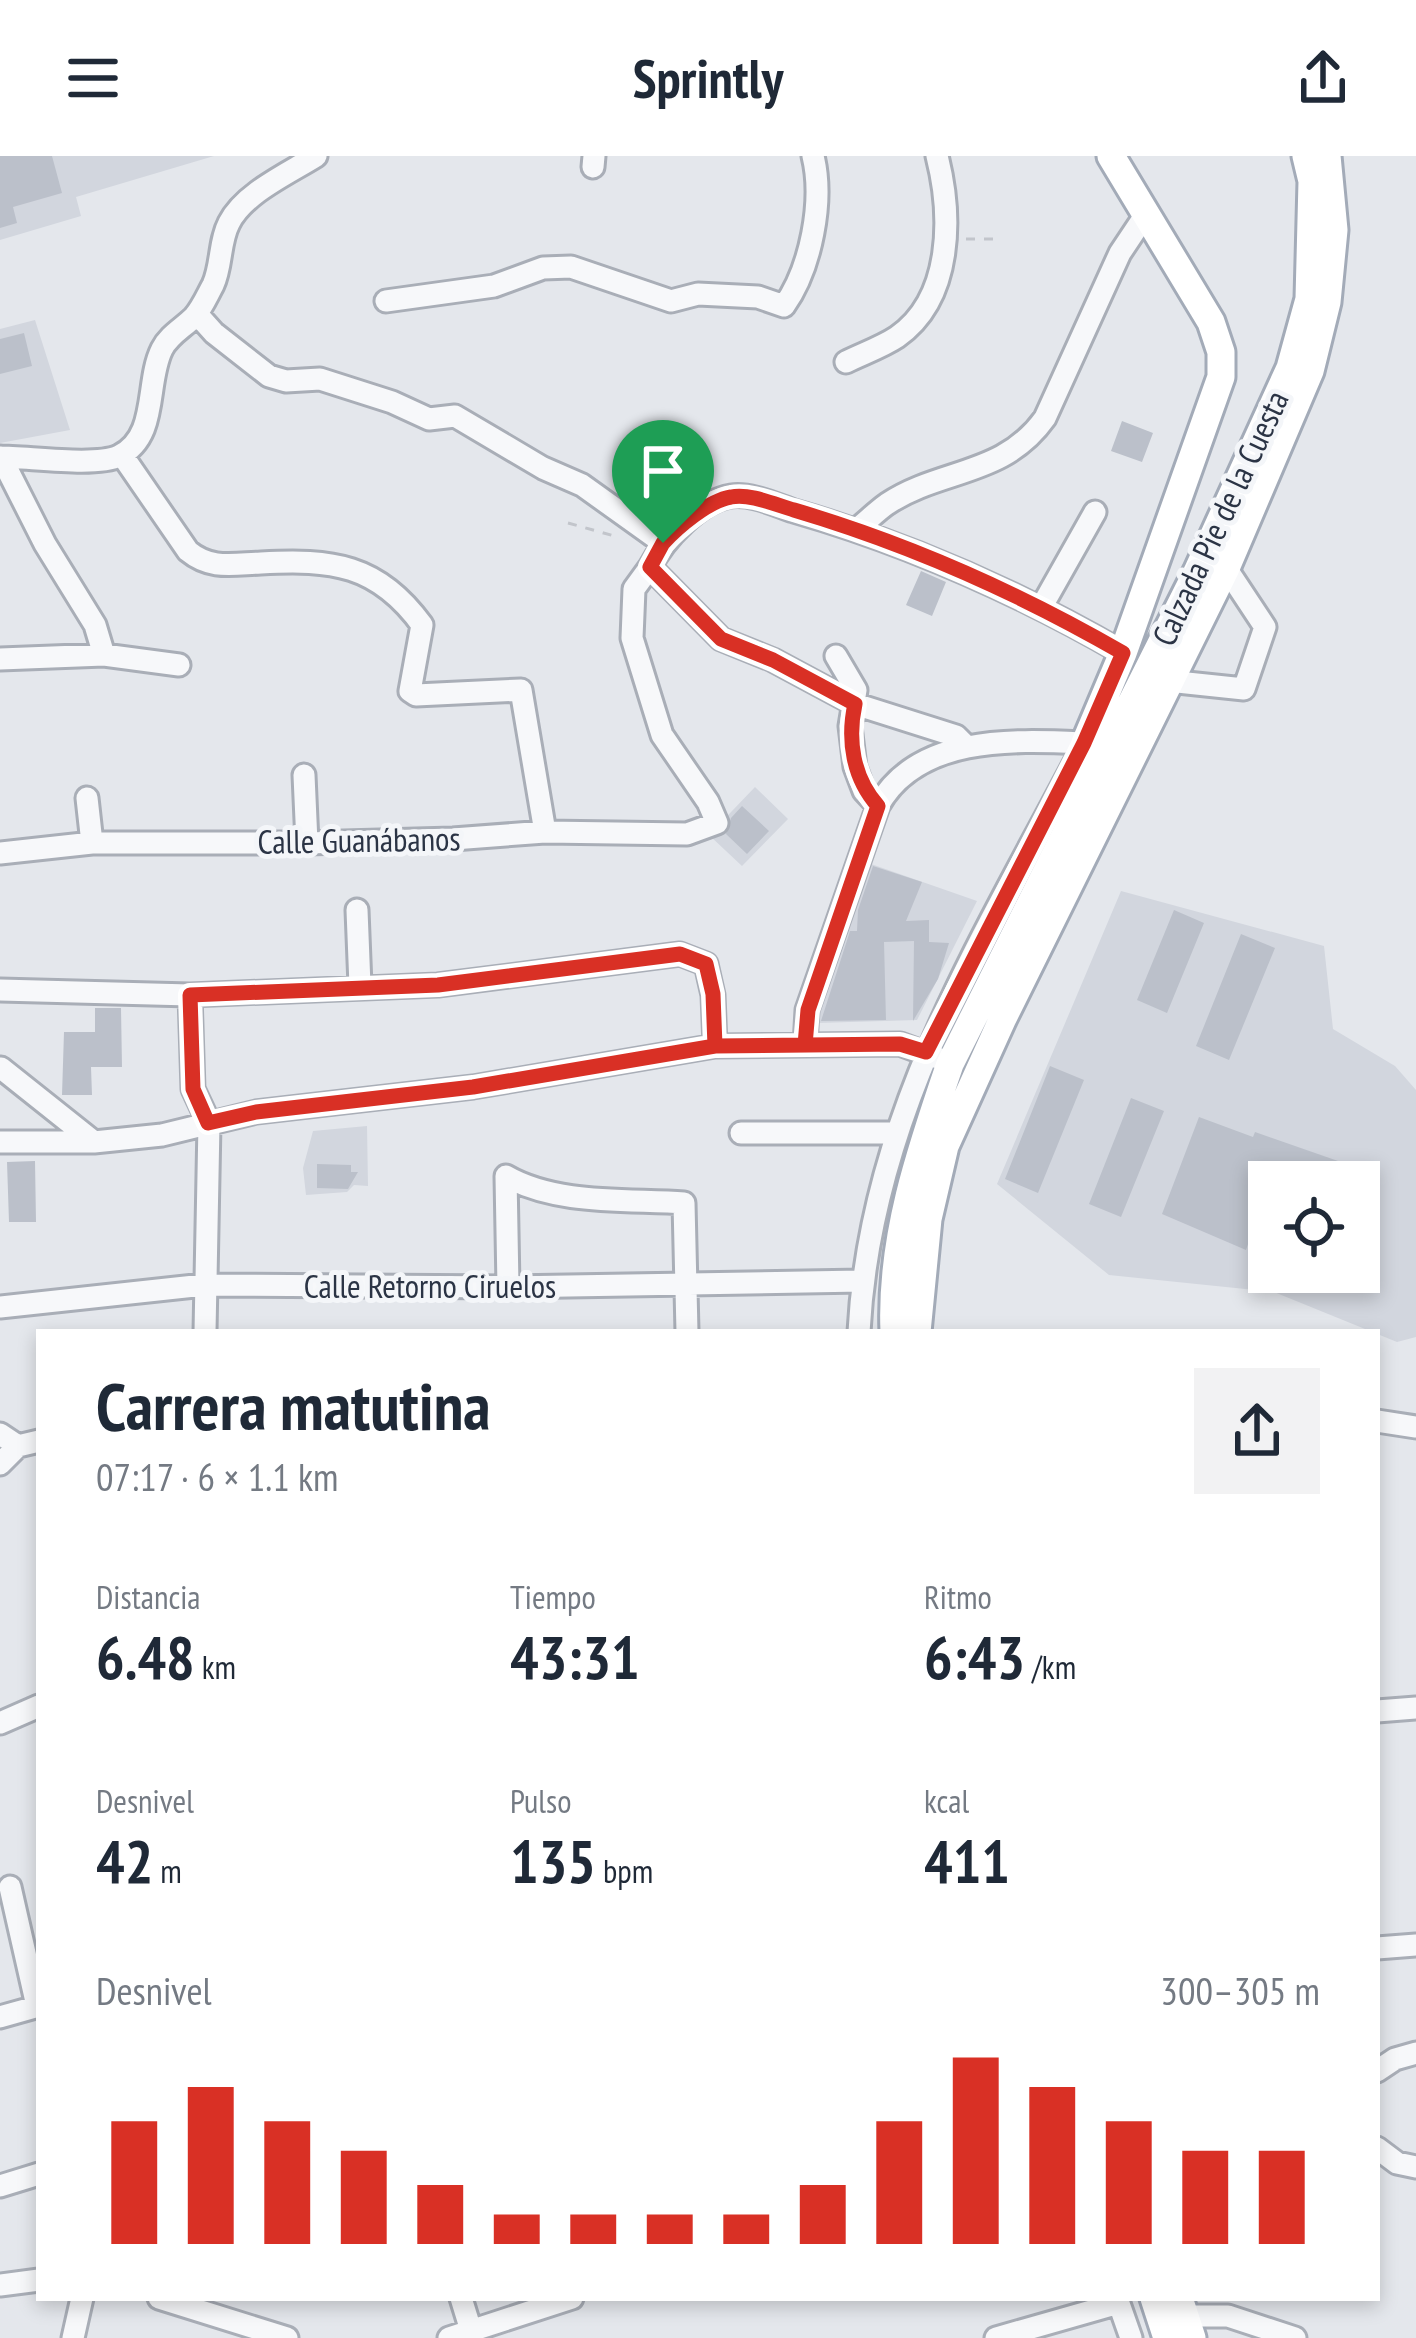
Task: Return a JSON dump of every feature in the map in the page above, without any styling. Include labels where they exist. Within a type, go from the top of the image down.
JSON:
[{"type":"main road","points":[[1094,748],[1221,377],[1221,352],[1211,322],[1112,156]]},
{"type":"main road","name":"Calzada Pie de la Cuesta","points":[[893,1329],[892,1279],[938,1058],[1094,748],[1197,572],[1290,368],[1309,299],[1312,181],[1306,156]]},
{"type":"main road","name":"Calzada Pie de la Cuesta","points":[[916,1329],[928,1219],[945,1146],[1003,1018],[1226,568],[1310,371],[1327,302],[1334,230],[1327,156]]},
{"type":"main road","points":[[1157,2301],[1181,2322]]},
{"type":"street","points":[[104,655],[94,625],[0,457],[98,463],[122,455],[139,438],[148,418],[157,362],[165,343],[197,314],[216,279],[229,222],[269,185],[316,156]]},
{"type":"street","points":[[386,301],[494,286],[543,268],[571,267],[671,301],[698,294],[758,297],[784,306],[803,272],[819,182],[813,156]]},
{"type":"street","points":[[846,362],[897,337],[919,316],[935,287],[946,240],[937,156]]},
{"type":"street","points":[[857,529],[890,502],[1010,454],[1029,441],[1046,418],[1120,253],[1146,214]]},
{"type":"street","points":[[197,314],[269,376],[286,381],[320,379],[429,419],[454,416],[582,485],[663,543]]},
{"type":"street","points":[[122,455],[188,551],[200,561],[215,566],[268,562],[351,566],[373,577],[422,625],[409,685],[416,695],[520,690],[545,832]]},
{"type":"street","points":[[967,747],[956,736],[855,704],[773,660],[721,639],[650,567],[663,543],[674,531],[731,496],[758,500],[857,529],[1042,606],[1123,653]]},
{"type":"street","points":[[1042,606],[1095,512]]},
{"type":"street","name":"Calle Guanábanos","points":[[0,853],[92,843],[307,843],[545,832],[687,834],[717,823],[662,735],[632,638],[634,589],[650,567]]},
{"type":"street","points":[[1168,681],[1244,689],[1265,627],[1226,568]]},
{"type":"street","points":[[0,658],[104,655],[179,665]]},
{"type":"street","points":[[836,656],[856,690],[850,726],[855,766],[864,791],[878,806]]},
{"type":"street","points":[[805,1045],[808,1010],[878,806],[904,771],[926,758],[967,747],[1094,748]]},
{"type":"street","points":[[304,775],[307,843]]},
{"type":"street","points":[[87,798],[92,843]]},
{"type":"street","points":[[357,910],[360,986]]},
{"type":"street","points":[[0,990],[190,995],[438,985],[680,954],[706,964],[713,994],[715,1046]]},
{"type":"street","points":[[190,995],[193,1089],[208,1123],[206,1329]]},
{"type":"street","points":[[0,1142],[94,1142],[162,1135],[256,1112],[473,1087],[715,1046],[900,1044],[938,1058],[895,1133],[880,1180],[862,1281],[859,1329]]},
{"type":"street","points":[[2,1068],[94,1142]]},
{"type":"street","points":[[742,1132],[895,1133]]},
{"type":"street","points":[[508,1287],[506,1176],[525,1187],[564,1194],[684,1203],[687,1329]]},
{"type":"street","name":"Calle Retorno Ciruelos","points":[[0,1307],[204,1285],[508,1287],[862,1281]]},
{"type":"street","points":[[0,1464],[19,1440]]},
{"type":"street","points":[[0,1723],[36,1707]]},
{"type":"street","points":[[1380,1711],[1416,1708]]},
{"type":"street","points":[[10,1887],[36,1998]]},
{"type":"street","points":[[1380,1948],[1416,1945]]},
{"type":"street","points":[[0,2017],[36,2007]]},
{"type":"street","points":[[1380,2069],[1416,2053]]},
{"type":"street","points":[[1380,2150],[1397,2163],[1416,2168]]},
{"type":"street","points":[[0,2186],[36,2175]]},
{"type":"street","points":[[0,2285],[36,2281]]},
{"type":"street","points":[[73,2338],[81,2301]]},
{"type":"street","points":[[169,2301],[287,2338]]},
{"type":"street","points":[[460,2301],[465,2335],[563,2301]]},
{"type":"street","points":[[996,2338],[1118,2301],[1130,2336]]},
{"type":"street","points":[[1181,2322],[1228,2316],[1295,2338]]},
{"type":"path","points":[[946,240],[996,239]]},
{"type":"shaded area","points":[[0,156],[214,156],[76,197],[81,216],[0,240]]},
{"type":"shaded area","points":[[35,320],[70,430],[0,443],[0,329]]},
{"type":"shaded area","points":[[755,787],[788,819],[742,866],[709,835]]},
{"type":"shaded area","points":[[871,864],[977,901],[917,1020],[817,1023],[819,995]]},
{"type":"shaded area","points":[[1121,891],[1324,946],[1333,1029],[1395,1066],[1416,1090],[1416,1337],[1397,1342],[1380,1335],[1380,1329],[1365,1329],[1276,1293],[1380,1293],[1380,1161],[1248,1161],[1248,1289],[1109,1275],[997,1184]]},
{"type":"shaded area","points":[[367,1126],[368,1186],[306,1195],[303,1168],[313,1131]]},
{"type":"building","points":[[0,156],[52,156],[62,193],[13,207],[17,223],[0,228]]},
{"type":"building","points":[[24,333],[32,366],[0,374],[0,339]]},
{"type":"building","points":[[1122,421],[1153,433],[1142,462],[1111,451]]},
{"type":"building","points":[[921,571],[946,582],[932,616],[906,605]]},
{"type":"building","points":[[742,806],[769,831],[747,854],[726,834]]},
{"type":"building","points":[[873,866],[922,882],[906,921],[929,920],[929,942],[949,943],[938,979],[913,1021],[914,941],[884,942],[886,1020],[821,1021],[850,931],[857,931],[858,910]]},
{"type":"building","points":[[1174,910],[1204,923],[1167,1013],[1137,1000]]},
{"type":"building","points":[[1241,934],[1275,948],[1229,1060],[1196,1046]]},
{"type":"building","points":[[95,1008],[121,1008],[122,1067],[91,1067],[92,1095],[62,1095],[64,1032],[95,1032]]},
{"type":"building","points":[[1050,1066],[1084,1080],[1038,1193],[1005,1179]]},
{"type":"building","points":[[1131,1098],[1164,1111],[1121,1217],[1089,1204]]},
{"type":"building","points":[[1199,1117],[1338,1161],[1248,1161],[1246,1250],[1162,1214]]},
{"type":"building","points":[[35,1161],[36,1222],[9,1222],[7,1162]]},
{"type":"building","points":[[317,1164],[351,1165],[351,1172],[358,1172],[348,1189],[317,1188]]},
{"type":"route","points":[[663,543],[650,567],[721,639],[773,660],[855,704],[850,726],[855,766],[864,791],[878,806],[808,1010],[805,1045],[715,1046],[713,994],[706,964],[680,954],[438,985],[190,995],[193,1089],[208,1123],[256,1112],[473,1087],[715,1046],[900,1044],[926,1052],[1084,743],[1123,653],[1042,606],[857,529],[758,500],[731,496],[674,531],[663,543]]}]
